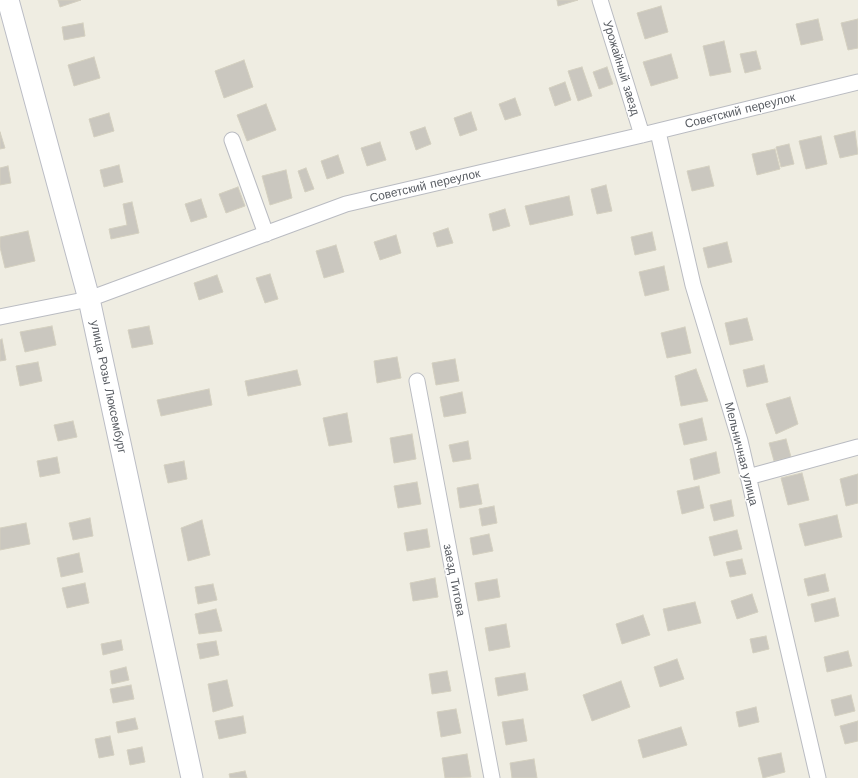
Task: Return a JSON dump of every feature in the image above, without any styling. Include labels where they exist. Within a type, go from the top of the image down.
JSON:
[{"type":"main road","name":"улица Розы Люксембург","points":[[8,0],[88,299],[192,778]]},
{"type":"street","name":"Урожайный заезд","points":[[600,0],[642,135]]},
{"type":"street","name":"Советский переулок","points":[[0,317],[88,299],[346,204],[658,132],[858,82]]},
{"type":"street","name":"Мельничная улица","points":[[658,132],[693,286],[740,441],[818,778]]},
{"type":"street","points":[[232,140],[266,234]]},
{"type":"street","name":"заезд Титова","points":[[417,381],[492,778]]},
{"type":"street","points":[[748,477],[858,447]]},
{"type":"building","points":[[58,0],[81,0],[60,7]]},
{"type":"building","points":[[557,0],[578,0],[558,6]]},
{"type":"building","points":[[661,6],[668,32],[645,39],[637,13]]},
{"type":"building","points":[[818,19],[823,40],[801,45],[796,24]]},
{"type":"building","points":[[858,19],[858,48],[848,50],[841,23]]},
{"type":"building","points":[[83,23],[85,36],[64,40],[62,27]]},
{"type":"building","points":[[724,41],[731,72],[710,76],[703,46]]},
{"type":"building","points":[[756,51],[761,69],[745,73],[740,54]]},
{"type":"building","points":[[671,54],[678,78],[651,86],[643,62]]},
{"type":"building","points":[[94,57],[100,78],[74,86],[68,65]]},
{"type":"building","points":[[244,60],[253,87],[224,98],[215,71]]},
{"type":"building","points":[[582,67],[592,96],[578,101],[568,71]]},
{"type":"building","points":[[607,67],[613,84],[599,89],[593,72]]},
{"type":"building","points":[[565,82],[571,100],[555,106],[549,88]]},
{"type":"building","points":[[515,98],[521,115],[505,120],[499,104]]},
{"type":"building","points":[[266,104],[276,130],[247,141],[237,115]]},
{"type":"building","points":[[471,112],[477,130],[460,136],[454,118]]},
{"type":"building","points":[[109,113],[114,131],[94,137],[89,119]]},
{"type":"building","points":[[425,127],[431,144],[416,150],[410,132]]},
{"type":"building","points":[[855,131],[858,154],[840,158],[834,136]]},
{"type":"building","points":[[0,132],[5,148],[0,149]]},
{"type":"building","points":[[821,136],[827,164],[806,169],[799,141]]},
{"type":"building","points":[[380,142],[386,160],[367,166],[361,148]]},
{"type":"building","points":[[789,144],[794,164],[781,167],[776,147]]},
{"type":"building","points":[[775,149],[780,169],[757,175],[752,154]]},
{"type":"building","points":[[338,155],[344,173],[327,179],[321,161]]},
{"type":"building","points":[[119,165],[123,182],[104,187],[100,170]]},
{"type":"building","points":[[8,166],[11,183],[0,185],[0,168]]},
{"type":"building","points":[[709,166],[714,186],[692,191],[687,171]]},
{"type":"building","points":[[306,168],[314,189],[305,192],[298,171]]},
{"type":"building","points":[[286,170],[292,198],[270,205],[262,176]]},
{"type":"building","points":[[606,185],[612,211],[597,214],[591,189]]},
{"type":"building","points":[[238,187],[245,206],[226,213],[219,194]]},
{"type":"building","points":[[569,196],[573,215],[530,225],[525,206]]},
{"type":"building","points":[[201,199],[207,217],[191,222],[185,204]]},
{"type":"building","points":[[132,202],[139,233],[111,239],[109,229],[127,225],[123,204]]},
{"type":"building","points":[[505,209],[510,226],[493,231],[489,214]]},
{"type":"building","points":[[448,228],[453,243],[437,247],[433,233]]},
{"type":"building","points":[[28,231],[35,261],[5,268],[0,247],[0,237]]},
{"type":"building","points":[[652,232],[656,250],[635,255],[631,237]]},
{"type":"building","points":[[396,235],[401,253],[380,260],[374,242]]},
{"type":"building","points":[[727,242],[732,262],[708,268],[703,248]]},
{"type":"building","points":[[336,245],[344,272],[324,278],[316,251]]},
{"type":"building","points":[[664,266],[669,290],[645,296],[639,272]]},
{"type":"building","points":[[270,274],[278,299],[265,303],[256,278]]},
{"type":"building","points":[[217,275],[223,292],[199,300],[194,283]]},
{"type":"building","points":[[747,318],[753,340],[730,345],[725,323]]},
{"type":"building","points":[[52,326],[56,345],[25,352],[20,332]]},
{"type":"building","points":[[149,326],[153,344],[132,348],[128,330]]},
{"type":"building","points":[[685,327],[691,353],[667,358],[661,333]]},
{"type":"building","points":[[2,339],[6,360],[0,361],[0,340]]},
{"type":"building","points":[[397,357],[401,378],[377,383],[374,361]]},
{"type":"building","points":[[455,359],[459,381],[436,385],[432,363]]},
{"type":"building","points":[[38,362],[42,381],[20,386],[16,366]]},
{"type":"building","points":[[764,365],[768,382],[747,387],[743,370]]},
{"type":"building","points":[[696,369],[708,401],[681,406],[675,376]]},
{"type":"building","points":[[297,370],[301,385],[248,396],[245,381]]},
{"type":"building","points":[[209,389],[212,405],[161,416],[157,400]]},
{"type":"building","points":[[462,392],[466,413],[444,417],[440,397]]},
{"type":"building","points":[[790,397],[798,424],[776,434],[766,404]]},
{"type":"building","points":[[347,413],[352,442],[329,446],[323,418]]},
{"type":"building","points":[[702,418],[707,440],[684,445],[679,424]]},
{"type":"building","points":[[73,421],[77,437],[58,441],[54,425]]},
{"type":"building","points":[[412,434],[416,459],[394,463],[390,438]]},
{"type":"building","points":[[786,439],[791,457],[774,461],[769,443]]},
{"type":"building","points":[[468,441],[471,459],[453,462],[449,445]]},
{"type":"building","points":[[716,452],[720,473],[694,480],[690,459]]},
{"type":"building","points":[[57,457],[60,473],[40,477],[37,461]]},
{"type":"building","points":[[184,461],[187,479],[168,483],[164,465]]},
{"type":"building","points":[[802,473],[809,500],[788,505],[781,478]]},
{"type":"building","points":[[858,474],[858,503],[846,506],[840,479]]},
{"type":"building","points":[[417,482],[421,504],[398,508],[394,486]]},
{"type":"building","points":[[478,484],[482,504],[460,508],[457,488]]},
{"type":"building","points":[[699,486],[704,508],[682,514],[677,491]]},
{"type":"building","points":[[731,500],[734,516],[714,521],[710,505]]},
{"type":"building","points":[[494,506],[497,523],[482,526],[479,509]]},
{"type":"building","points":[[837,515],[842,537],[805,546],[799,524]]},
{"type":"building","points":[[90,518],[93,536],[73,540],[69,523]]},
{"type":"building","points":[[202,520],[210,555],[188,561],[181,528]]},
{"type":"building","points":[[26,523],[30,544],[0,550],[0,528]]},
{"type":"building","points":[[427,529],[430,547],[407,551],[404,533]]},
{"type":"building","points":[[737,530],[742,549],[714,556],[709,537]]},
{"type":"building","points":[[489,534],[493,551],[473,555],[470,538]]},
{"type":"building","points":[[79,553],[83,572],[61,577],[57,558]]},
{"type":"building","points":[[742,559],[746,574],[730,577],[726,562]]},
{"type":"building","points":[[825,574],[829,591],[808,596],[804,579]]},
{"type":"building","points":[[435,578],[438,597],[413,601],[410,583]]},
{"type":"building","points":[[497,579],[500,597],[478,601],[475,583]]},
{"type":"building","points":[[85,583],[89,603],[67,608],[62,588]]},
{"type":"building","points":[[213,584],[217,600],[198,604],[195,587]]},
{"type":"building","points":[[752,594],[758,612],[737,619],[731,601]]},
{"type":"building","points":[[835,598],[839,616],[815,622],[811,604]]},
{"type":"building","points":[[695,602],[701,623],[668,631],[663,609]]},
{"type":"building","points":[[216,609],[222,631],[199,634],[195,614]]},
{"type":"building","points":[[643,615],[650,635],[622,644],[616,624]]},
{"type":"building","points":[[506,624],[510,647],[489,651],[485,628]]},
{"type":"building","points":[[766,636],[769,649],[753,653],[750,639]]},
{"type":"building","points":[[121,640],[123,650],[103,655],[101,644]]},
{"type":"building","points":[[216,641],[219,655],[200,659],[197,644]]},
{"type":"building","points":[[848,651],[852,666],[827,672],[824,657]]},
{"type":"building","points":[[677,659],[684,679],[660,687],[654,667]]},
{"type":"building","points":[[126,667],[129,680],[112,684],[110,671]]},
{"type":"building","points":[[447,671],[451,691],[432,694],[429,674]]},
{"type":"building","points":[[525,673],[528,690],[498,696],[495,678]]},
{"type":"building","points":[[227,680],[233,706],[213,712],[208,684]]},
{"type":"building","points":[[621,681],[630,707],[592,721],[583,695]]},
{"type":"building","points":[[131,685],[134,699],[113,703],[110,689]]},
{"type":"building","points":[[851,695],[855,711],[835,716],[831,700]]},
{"type":"building","points":[[756,707],[759,722],[739,727],[736,712]]},
{"type":"building","points":[[456,709],[461,733],[441,737],[437,712]]},
{"type":"building","points":[[243,716],[246,733],[219,739],[215,721]]},
{"type":"building","points":[[135,718],[138,729],[118,733],[116,722]]},
{"type":"building","points":[[523,719],[527,741],[506,745],[502,722]]},
{"type":"building","points":[[858,721],[858,741],[845,744],[840,726]]},
{"type":"building","points":[[681,727],[687,745],[643,758],[638,740]]},
{"type":"building","points":[[110,736],[114,755],[99,758],[95,739]]},
{"type":"building","points":[[142,747],[145,762],[130,765],[127,750]]},
{"type":"building","points":[[781,753],[785,772],[763,778],[758,758]]},
{"type":"building","points":[[467,754],[471,777],[445,778],[442,758]]},
{"type":"building","points":[[534,759],[537,778],[512,778],[510,763]]},
{"type":"building","points":[[245,771],[247,778],[230,778],[229,774]]}]
